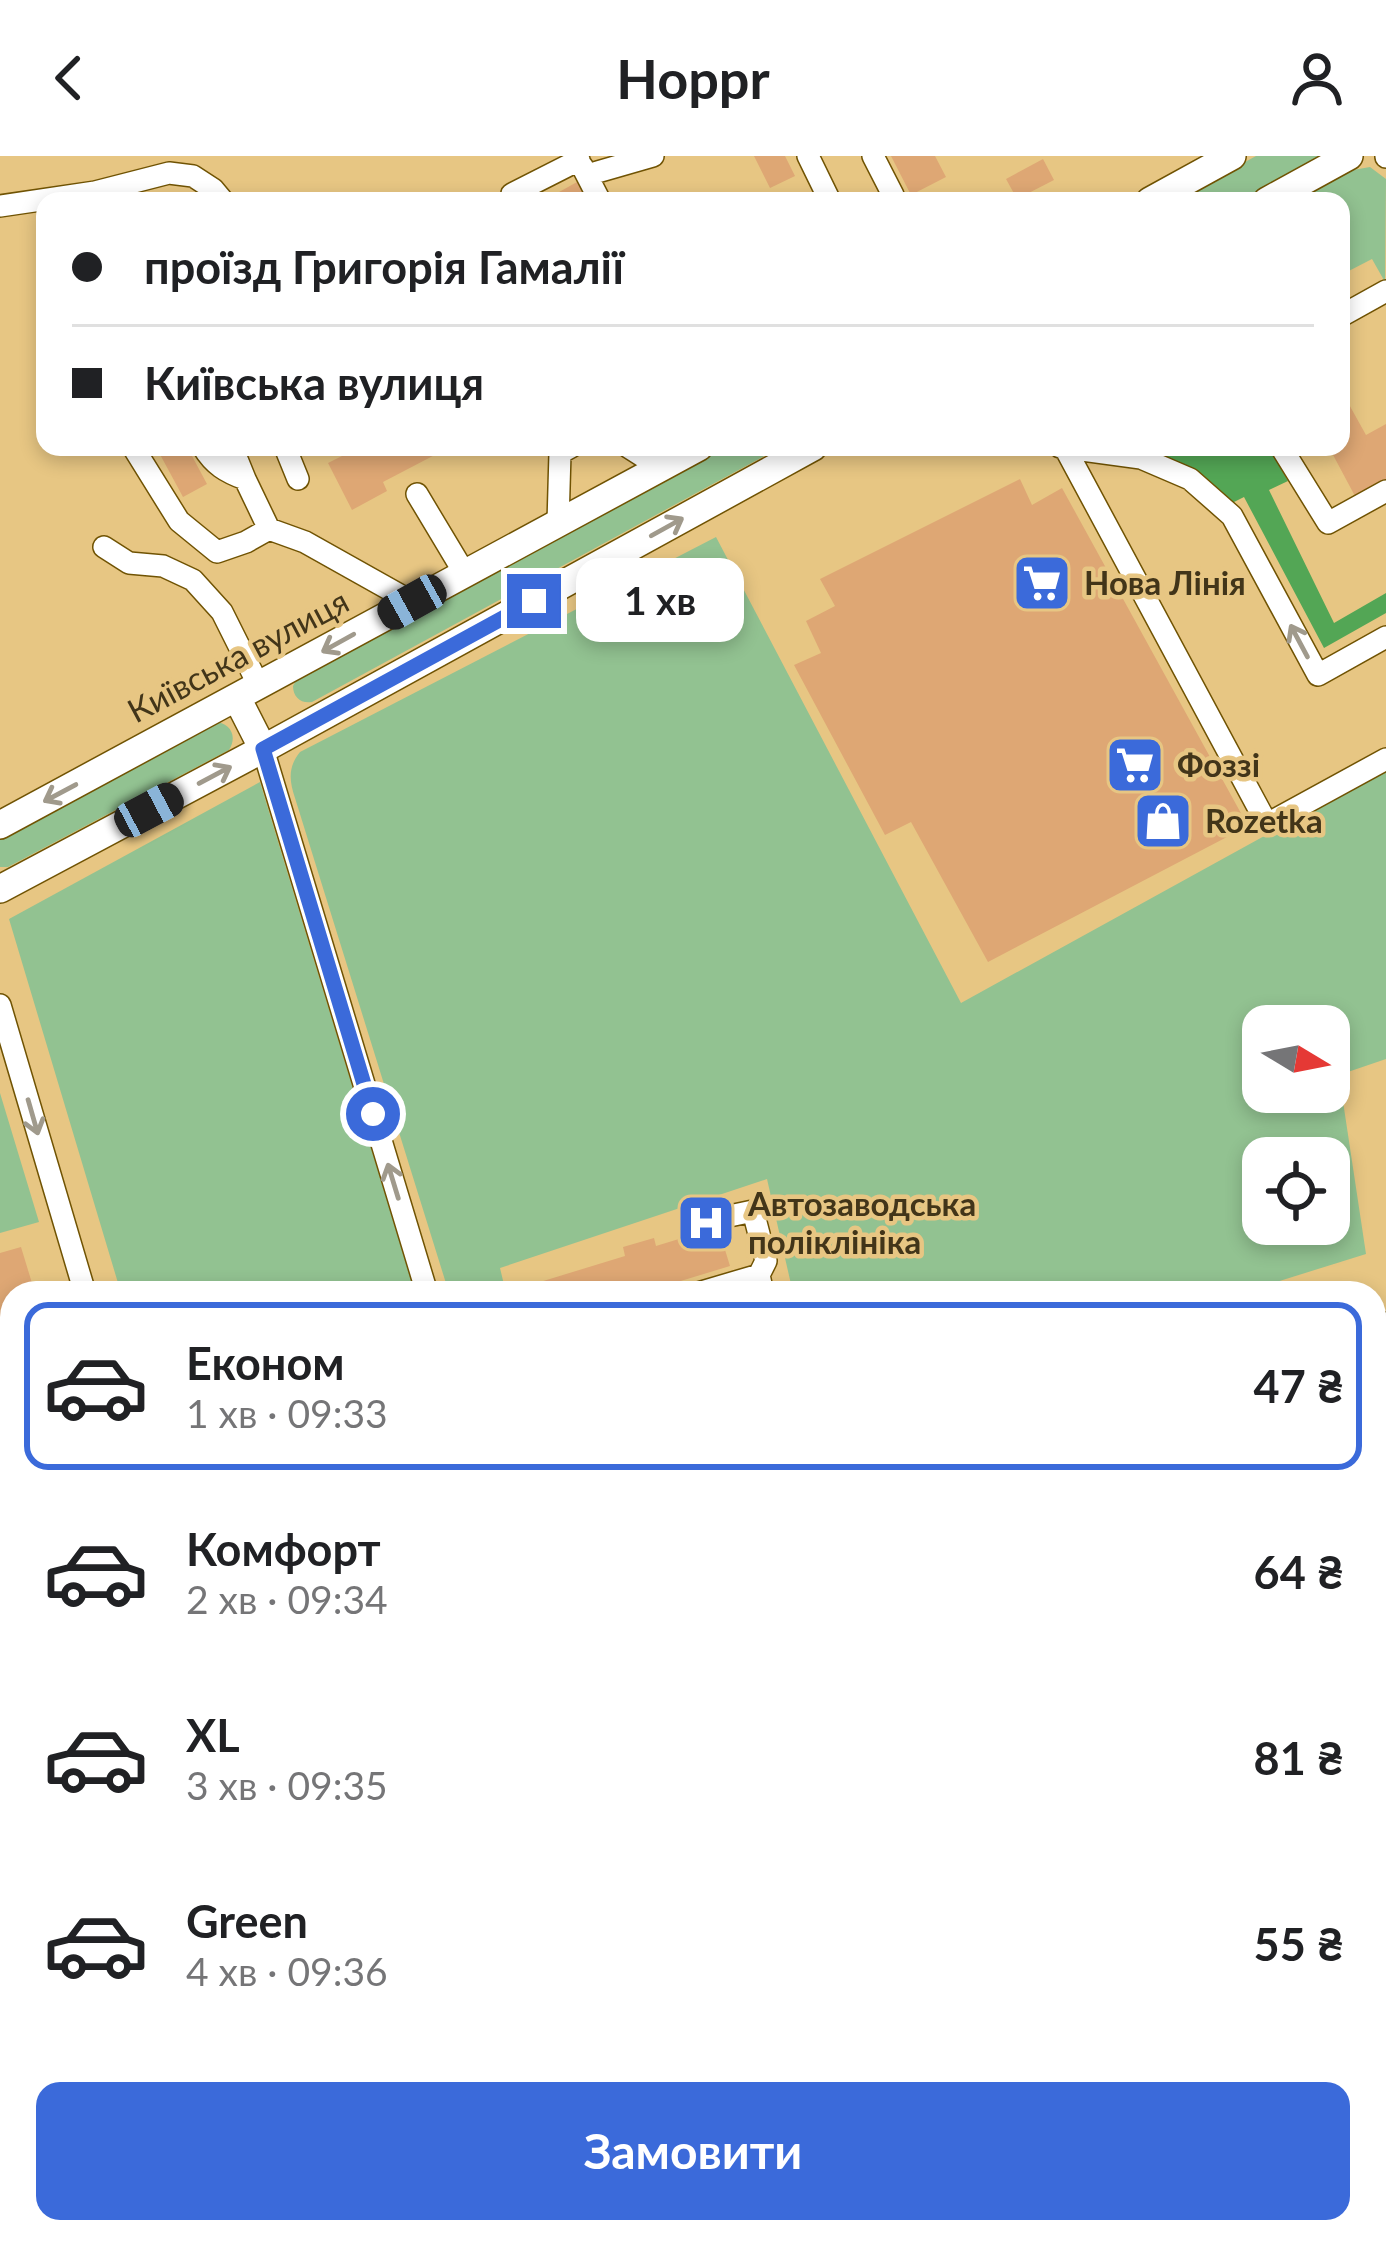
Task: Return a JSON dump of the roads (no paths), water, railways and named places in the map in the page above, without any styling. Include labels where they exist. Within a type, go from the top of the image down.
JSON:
[{"type":"main road","points":[[1166,192],[1232,156]]},
{"type":"main road","points":[[1283,192],[1349,156]]},
{"type":"main road","name":"Київська вулиця","points":[[0,825],[682,456]]},
{"type":"main road","points":[[0,889],[797,456]]},
{"type":"main road","points":[[248,692],[263,749]]},
{"type":"street","points":[[517,192],[581,164],[652,156]]},
{"type":"street","points":[[808,156],[825,192]]},
{"type":"street","points":[[873,156],[891,192]]},
{"type":"street","points":[[581,164],[596,192]]},
{"type":"street","points":[[94,192],[169,173],[193,176],[216,192]]},
{"type":"street","points":[[0,206],[36,201]]},
{"type":"street","points":[[1350,312],[1384,296]]},
{"type":"street","points":[[139,456],[179,521],[217,552],[269,529]]},
{"type":"street","points":[[208,456],[226,472],[245,479]]},
{"type":"street","points":[[236,456],[269,529],[324,552],[412,602]]},
{"type":"street","points":[[558,523],[560,456]]},
{"type":"street","points":[[643,456],[661,467]]},
{"type":"street","points":[[1067,456],[1267,824],[1386,759]]},
{"type":"street","points":[[1125,456],[1190,478],[1232,516],[1318,675],[1386,638]]},
{"type":"street","points":[[1287,456],[1328,523],[1386,491]]},
{"type":"street","points":[[417,494],[465,574]]},
{"type":"street","points":[[104,547],[129,563],[164,566],[194,580],[222,612],[248,692]]},
{"type":"street","points":[[263,749],[423,1281]]},
{"type":"street","points":[[0,1005],[81,1281]]},
{"type":"street","points":[[701,1222],[753,1211],[766,1262],[762,1281]]},
{"type":"place","name":"Нова Лінія","points":[[1042,583]]},
{"type":"place","name":"Фоззі","points":[[1135,765]]},
{"type":"place","name":"Rozetka","points":[[1163,821]]},
{"type":"place","name":"Автозаводська поліклініка","points":[[706,1223]]}]
